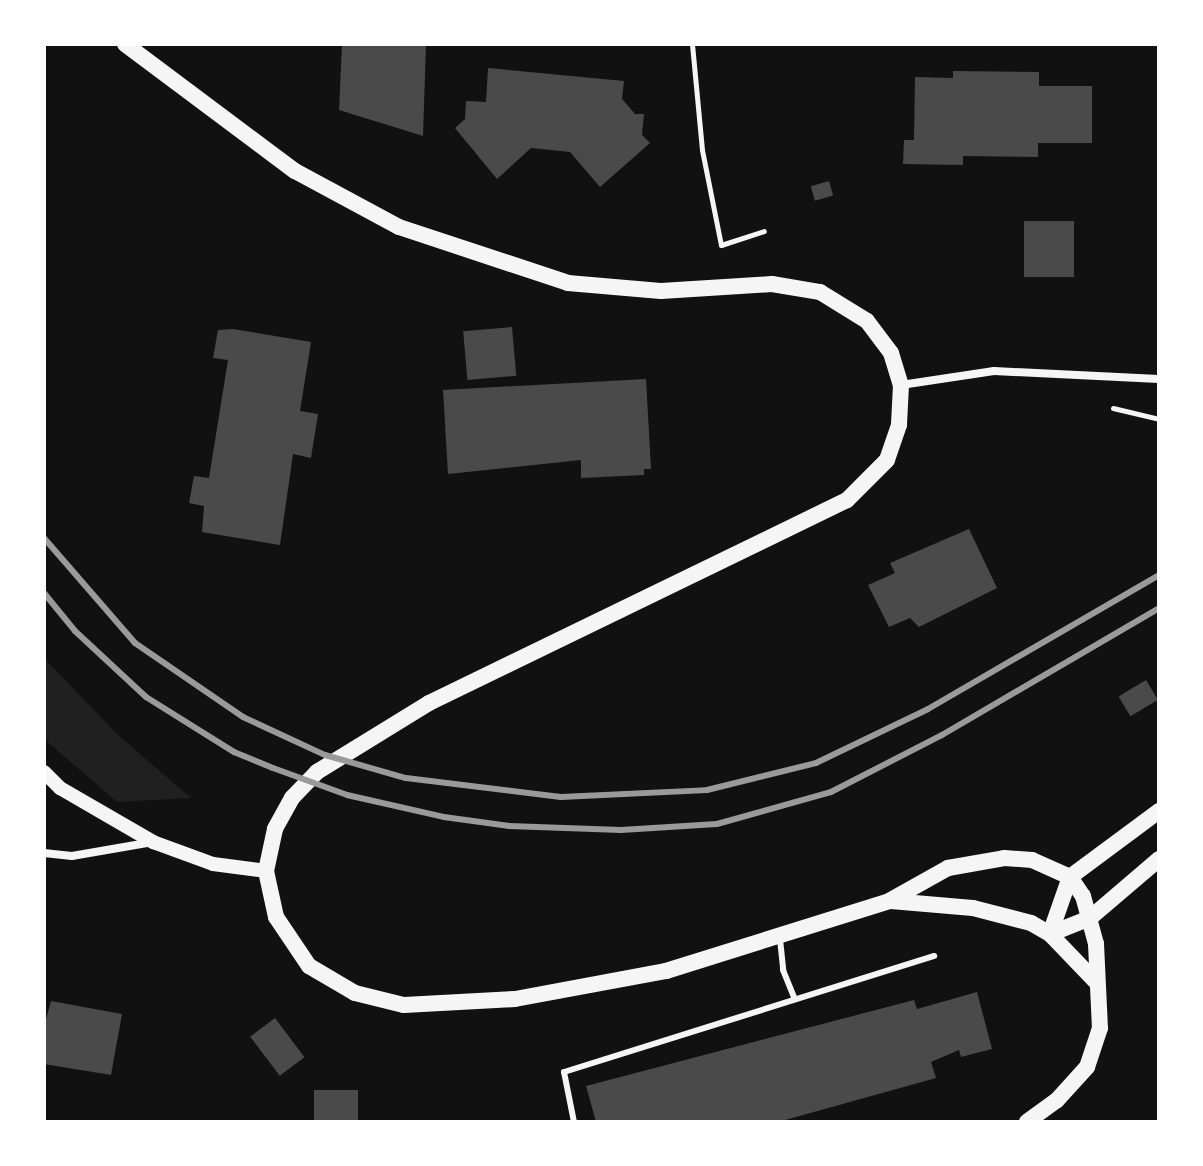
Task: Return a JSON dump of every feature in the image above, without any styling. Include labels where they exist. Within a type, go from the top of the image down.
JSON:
[{"type":"main road","points":[[125,44],[295,171],[399,227],[568,283],[661,291],[772,284],[820,292],[867,321],[891,353],[901,385],[899,425],[887,460],[847,500],[429,703],[344,751],[292,798],[275,829],[266,871],[276,917],[309,966],[355,993],[404,1005],[515,999],[666,971],[889,901],[948,868],[979,860],[1032,860],[1070,877],[1090,918],[1100,1028],[1087,1067],[1057,1100],[1027,1122]]},
{"type":"main road","points":[[1050,934],[1070,877],[1159,811]]},
{"type":"main road","points":[[1050,934],[1090,918],[1159,859]]},
{"type":"main road","points":[[889,901],[973,908],[1031,923],[1050,934],[1097,983]]},
{"type":"street","points":[[901,385],[994,371],[1159,379]]},
{"type":"street","points":[[44,772],[60,788],[153,842],[213,864],[266,871]]},
{"type":"street","points":[[44,853],[72,856],[153,842]]},
{"type":"lane","points":[[779,935],[783,970],[795,999]]},
{"type":"lane","points":[[574,1122],[564,1072],[934,956]]},
{"type":"path","points":[[692,44],[702,150],[721,245],[764,231]]},
{"type":"shaded area","points":[[44,658],[118,735],[191,798],[117,802],[44,739]]},
{"type":"building","points":[[342,44],[426,44],[423,136],[339,110]]},
{"type":"building","points":[[488,68],[624,81],[622,99],[635,114],[644,114],[642,135],[650,143],[600,187],[570,152],[531,148],[497,179],[455,128],[465,119],[466,101],[486,102]]},
{"type":"building","points":[[953,71],[1039,72],[1039,86],[1092,86],[1092,143],[1038,143],[1038,157],[963,156],[963,165],[903,164],[904,140],[914,140],[915,77],[953,78]]},
{"type":"building","points":[[829,181],[833,195],[815,201],[811,186]]},
{"type":"building","points":[[1024,221],[1074,221],[1074,277],[1024,277]]},
{"type":"building","points":[[512,327],[516,376],[467,380],[463,331]]},
{"type":"building","points":[[233,329],[311,342],[300,411],[318,414],[311,458],[293,454],[280,545],[202,532],[204,506],[189,503],[194,476],[209,478],[228,360],[213,358],[218,330]]},
{"type":"building","points":[[646,379],[651,469],[644,469],[644,475],[581,478],[581,460],[448,474],[443,390]]},
{"type":"building","points":[[969,529],[997,588],[919,627],[910,618],[889,627],[868,585],[895,573],[890,563]]},
{"type":"building","points":[[1146,680],[1158,700],[1130,716],[1119,696]]},
{"type":"building","points":[[977,992],[992,1049],[961,1057],[959,1050],[931,1062],[936,1078],[778,1122],[596,1122],[586,1086],[914,1000],[917,1009]]},
{"type":"building","points":[[51,1001],[122,1014],[111,1075],[44,1064],[44,1027]]},
{"type":"building","points":[[275,1018],[304,1057],[280,1076],[250,1037]]},
{"type":"building","points":[[314,1090],[358,1090],[358,1122],[314,1122]]},
{"type":"railway","points":[[44,538],[135,643],[243,717],[325,755],[406,778],[561,797],[707,790],[816,763],[928,709],[1159,575]]},
{"type":"railway","points":[[44,593],[75,631],[146,697],[234,752],[347,795],[444,817],[509,826],[621,830],[717,824],[831,792],[942,735],[1159,608]]}]
